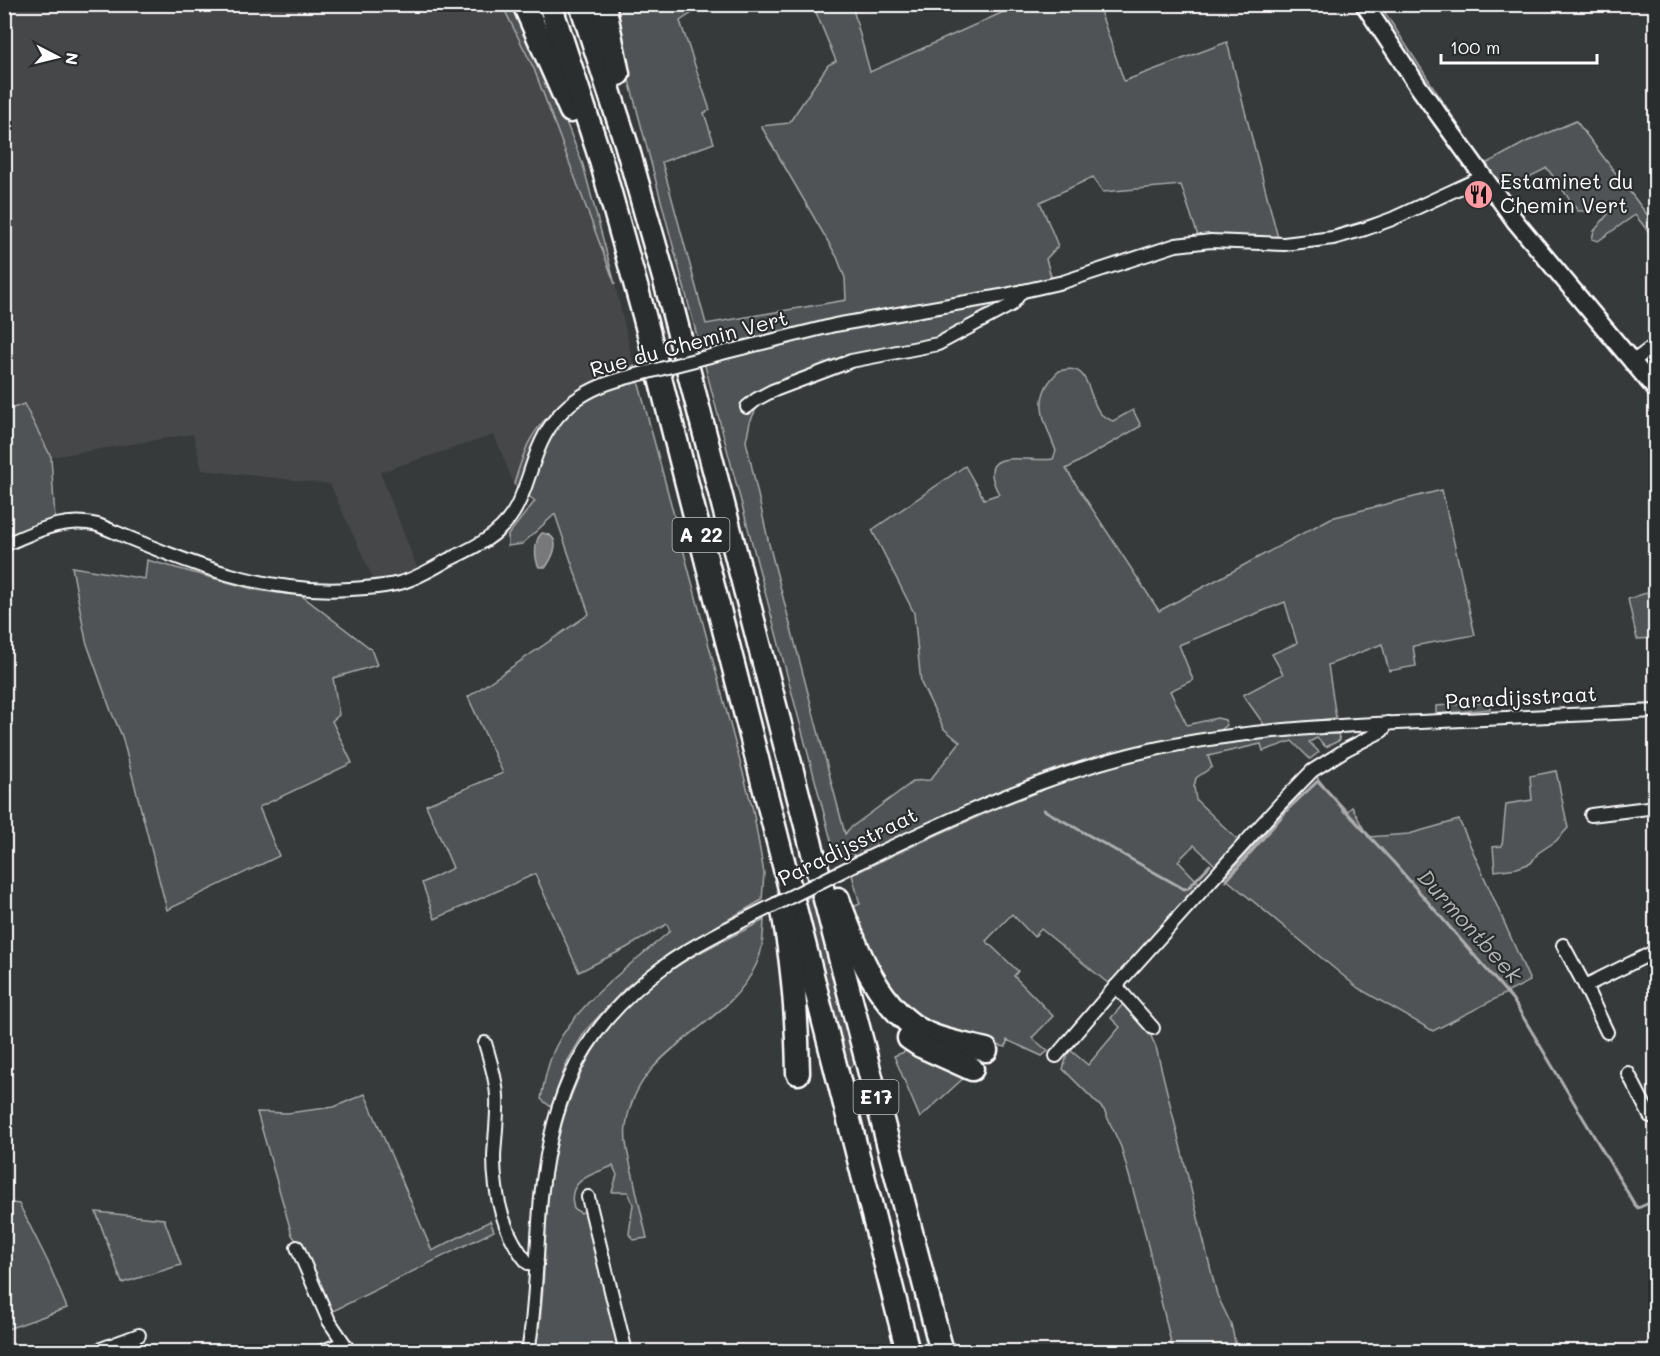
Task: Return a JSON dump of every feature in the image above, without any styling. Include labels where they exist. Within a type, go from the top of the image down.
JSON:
[{"type":"highway","points":[[524,4],[562,87],[620,259],[645,315]]},
{"type":"highway","name":"A 22","points":[[550,4],[589,120],[645,315],[784,860]]},
{"type":"highway","name":"A 22","points":[[581,4],[612,95],[648,216],[810,843]]},
{"type":"highway","points":[[604,4],[618,75],[642,172],[648,216]]},
{"type":"highway","points":[[757,754],[758,792],[784,914],[791,963],[798,1021],[798,1072]]},
{"type":"highway","points":[[794,779],[819,837],[840,922],[869,989],[886,1015],[903,1033],[921,1046],[972,1069]]},
{"type":"highway","name":"E17","points":[[810,843],[942,1352]]},
{"type":"highway","name":"E17","points":[[784,860],[908,1352]]},
{"type":"highway","points":[[828,871],[846,921],[873,981],[893,1009],[909,1023],[928,1034],[986,1050]]},
{"type":"main road","points":[[1364,4],[1411,76],[1538,250],[1656,390]]},
{"type":"street","name":"Rue du Chemin Vert","points":[[4,545],[51,526],[67,522],[82,522],[98,525],[204,568],[291,589],[329,591],[400,583],[486,541],[497,532],[519,502],[538,447],[555,418],[583,394],[602,385],[835,325],[1022,291],[1069,280],[1147,253],[1185,243],[1221,241],[1284,244],[1339,236],[1392,219],[1483,177]]},
{"type":"street","points":[[747,407],[772,391],[851,361],[938,344],[1011,306],[1022,291]]},
{"type":"street","points":[[1631,363],[1656,344]]},
{"type":"street","name":"Paradijsstraat","points":[[528,1352],[534,1318],[546,1164],[566,1085],[580,1055],[603,1022],[634,990],[671,961],[750,917],[936,825],[1067,772],[1130,755],[1197,741],[1275,730],[1656,711]]},
{"type":"street","points":[[1056,1056],[1116,986],[1312,771],[1345,750],[1382,731],[1388,723]]},
{"type":"street","points":[[1591,815],[1656,807]]},
{"type":"street","points":[[1563,945],[1607,1032]]},
{"type":"street","points":[[1585,986],[1656,951]]},
{"type":"street","points":[[1116,986],[1153,1028]]},
{"type":"street","points":[[485,1043],[495,1077],[497,1096],[494,1156],[499,1203],[504,1224],[517,1250],[528,1263],[537,1264]]},
{"type":"street","points":[[1628,1073],[1650,1116],[1656,1113]]},
{"type":"street","points":[[588,1197],[626,1352]]},
{"type":"street","points":[[297,1246],[329,1321],[347,1347],[320,1352]]},
{"type":"street","points":[[93,1352],[139,1335]]},
{"type":"shaded area","points":[[5,5],[502,5],[534,69],[615,284],[634,366],[601,378],[528,444],[514,484],[494,435],[380,472],[418,570],[399,579],[375,583],[330,484],[202,470],[193,434],[51,457],[24,404],[5,411]]},
{"type":"shaded area","points":[[502,5],[540,5],[557,49],[543,63],[583,165],[615,284],[534,69]]},
{"type":"shaded area","points":[[614,5],[704,5],[680,21],[710,110],[704,113],[714,143],[662,162],[706,324],[846,300],[845,278],[837,257],[761,126],[789,123],[828,65],[836,61],[813,5],[852,5],[870,72],[1019,5],[1098,5],[1124,81],[1227,42],[1278,238],[1324,233],[1390,213],[1434,194],[1357,236],[1201,245],[1181,185],[1103,192],[1093,177],[1040,202],[1058,246],[1046,259],[1054,287],[999,307],[939,340],[855,355],[768,397],[756,409],[750,422],[746,441],[769,544],[845,834],[914,781],[930,780],[960,742],[944,729],[921,683],[914,613],[872,530],[965,466],[984,499],[999,494],[993,478],[993,468],[998,462],[1006,459],[1053,459],[1056,451],[1044,419],[1042,400],[1050,381],[1059,371],[1070,369],[1078,371],[1083,376],[1101,414],[1113,421],[1133,410],[1141,426],[1066,469],[1159,611],[1331,518],[1442,490],[1475,635],[1413,646],[1416,666],[1389,671],[1382,644],[1328,665],[1336,718],[1265,726],[1243,695],[1283,674],[1272,654],[1297,643],[1285,602],[1179,645],[1193,680],[1170,691],[1187,725],[1217,718],[1225,720],[1227,725],[1221,730],[1064,766],[998,791],[855,856],[852,853],[836,859],[625,65]]},
{"type":"shaded area","points":[[1357,5],[1380,5],[1484,165],[1526,142],[1576,121],[1655,225],[1648,231],[1635,215],[1598,241],[1592,239],[1594,231],[1608,214],[1598,209],[1578,211],[1547,168],[1501,191],[1485,165],[1470,173],[1434,125]]},
{"type":"shaded area","points":[[634,366],[753,810],[764,873],[762,900],[668,954],[626,987],[586,1030],[567,1062],[551,1107],[541,1099],[543,1085],[553,1052],[566,1029],[593,998],[670,931],[667,924],[579,972],[535,874],[435,919],[422,883],[453,868],[426,805],[503,773],[468,697],[589,614],[555,514],[522,544],[508,546],[508,535],[535,501],[514,484],[528,444],[537,429],[560,405],[588,386]]},
{"type":"shaded area","points":[[24,404],[51,457],[55,519],[5,540],[5,411]]},
{"type":"shaded area","points":[[542,533],[549,535],[555,542],[554,552],[546,567],[539,567],[537,563],[536,544]]},
{"type":"shaded area","points":[[147,560],[256,590],[302,596],[371,649],[377,665],[333,678],[339,715],[332,721],[352,763],[259,807],[279,856],[167,910],[122,736],[86,641],[72,567],[145,579]]},
{"type":"shaded area","points":[[1655,590],[1655,638],[1637,639],[1628,599]]},
{"type":"shaded area","points":[[1490,702],[1490,709],[1436,714],[1436,706]]},
{"type":"shaded area","points":[[1317,734],[1338,734],[1340,740],[1326,747],[1317,738],[1309,742],[1319,752],[1310,759],[1292,741],[1263,751],[1261,744],[1208,756],[1212,767],[1196,778],[1194,787],[1196,800],[1238,840],[1215,865],[1194,845],[1178,861],[1199,883],[1109,984],[1041,929],[1034,937],[1012,914],[986,941],[1018,971],[1014,976],[1053,1016],[1032,1038],[1048,1051],[1042,1056],[1007,1040],[1006,1047],[934,1030],[891,997],[865,944],[853,907],[860,904],[852,875],[976,817],[1098,770],[1183,750]]},
{"type":"shaded area","points":[[1556,771],[1568,828],[1556,841],[1538,853],[1531,863],[1517,868],[1495,871],[1493,847],[1502,846],[1506,804],[1532,800],[1530,776]]},
{"type":"shaded area","points":[[1316,776],[1345,813],[1352,807],[1368,837],[1409,834],[1459,820],[1530,981],[1433,1031],[1358,988],[1225,878]]},
{"type":"shaded area","points":[[816,894],[859,1058],[846,1072],[803,900]]},
{"type":"shaded area","points":[[764,920],[760,954],[742,988],[725,1006],[664,1056],[647,1076],[634,1098],[626,1126],[626,1144],[647,1238],[633,1240],[629,1234],[633,1204],[628,1192],[612,1192],[617,1175],[613,1166],[589,1175],[573,1191],[574,1209],[581,1213],[585,1211],[620,1351],[535,1352],[543,1294],[547,1209],[557,1142],[577,1082],[591,1055],[607,1029],[651,985],[689,959]]},
{"type":"shaded area","points":[[1125,1002],[1149,1032],[1156,1047],[1217,1295],[1231,1324],[1237,1351],[1173,1351],[1144,1229],[1121,1147],[1104,1110],[1063,1069],[1069,1049],[1088,1065],[1120,1027],[1111,1018]]},
{"type":"shaded area","points":[[914,1048],[969,1073],[920,1118],[894,1056]]},
{"type":"shaded area","points":[[365,1094],[432,1251],[490,1221],[494,1231],[329,1313],[299,1244],[292,1235],[257,1112],[288,1113],[334,1107]]},
{"type":"shaded area","points":[[5,1202],[19,1204],[48,1262],[67,1308],[5,1330]]},
{"type":"shaded area","points":[[96,1212],[164,1219],[181,1265],[122,1283]]},
{"type":"waterway","name":"Durmontbeek","points":[[1226,881],[1288,809],[1318,781],[1395,864],[1513,1000],[1635,1205],[1638,1208],[1656,1200]]},
{"type":"waterway","name":"Durmontbeek","points":[[1044,810],[1184,889],[1188,888],[1210,865]]},
{"type":"place","name":"Estaminet du Chemin Vert","points":[[1479,194]]}]
